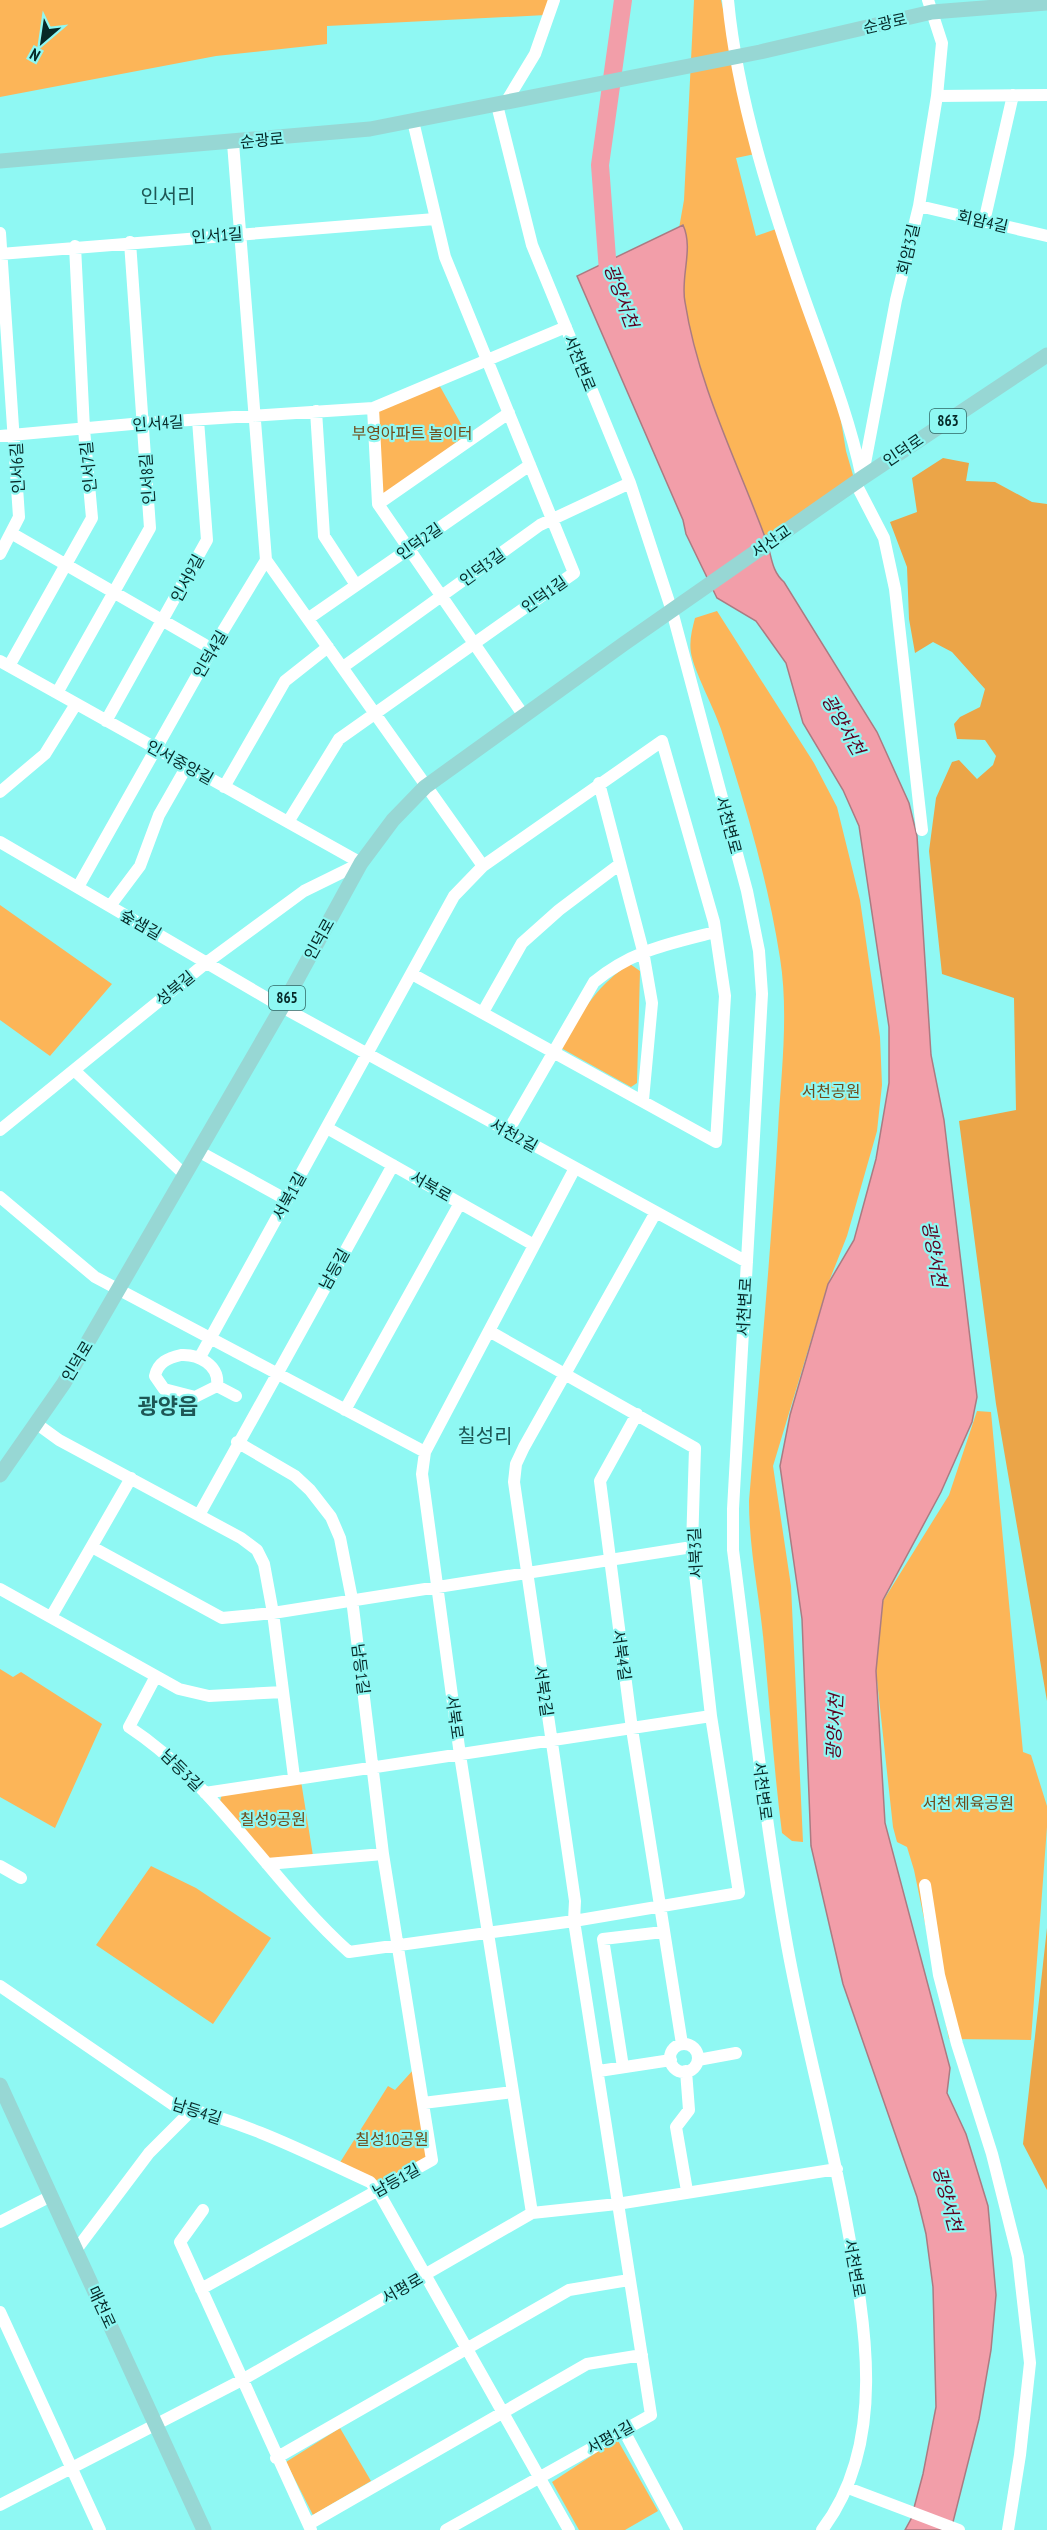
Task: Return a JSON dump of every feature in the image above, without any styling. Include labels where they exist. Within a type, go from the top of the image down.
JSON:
[{"type":"main road","name":"순광로","points":[[0,161],[339,133],[413,122],[760,52],[930,6],[1047,3]]},
{"type":"main road","name":"인덕로","points":[[856,482],[1047,355]]},
{"type":"main road","name":"서산교","points":[[692,596],[856,482]]},
{"type":"main road","name":"인덕로","points":[[2,1466],[37,1424],[119,1289],[282,1007],[361,863],[393,820],[425,787],[692,596]]},
{"type":"main road","name":"매천로","points":[[0,2085],[204,2530]]},
{"type":"street","points":[[508,102],[535,54],[554,0]]},
{"type":"street","points":[[728,0],[743,91],[774,205],[854,439],[856,482],[884,538],[895,589],[921,830]]},
{"type":"street","name":"회암3길","points":[[856,482],[919,206],[937,96],[942,43],[930,6]]},
{"type":"street","points":[[984,222],[1013,95]]},
{"type":"street","points":[[937,96],[1047,95]]},
{"type":"street","name":"서천변로","points":[[508,102],[532,245],[630,483],[672,610],[747,891],[759,951],[762,993],[733,1509],[733,1550],[768,1831],[786,1942],[837,2169],[857,2275],[866,2357],[864,2414],[848,2488],[822,2530]]},
{"type":"street","name":"인덕1길","points":[[374,713],[574,573],[445,257],[413,122]]},
{"type":"street","points":[[233,143],[266,560],[483,866]]},
{"type":"street","name":"회암4길","points":[[919,206],[1047,236]]},
{"type":"street","name":"인서1길","points":[[1,254],[75,246],[435,219]]},
{"type":"street","name":"인서6길","points":[[0,233],[19,516],[0,554]]},
{"type":"street","name":"인서8길","points":[[57,693],[150,528],[130,242]]},
{"type":"street","name":"인서7길","points":[[4,663],[66,565],[92,518],[84,429],[75,246]]},
{"type":"street","name":"인서4길","points":[[0,436],[142,423],[373,408],[566,327]]},
{"type":"street","points":[[373,408],[378,504],[524,716]]},
{"type":"street","points":[[316,411],[324,536],[356,585]]},
{"type":"street","points":[[378,504],[509,414]]},
{"type":"street","name":"인서9길","points":[[106,721],[164,621],[207,540],[198,420]]},
{"type":"street","name":"인덕2길","points":[[309,618],[530,465]]},
{"type":"street","name":"인덕3길","points":[[343,667],[552,518],[630,483]]},
{"type":"street","points":[[11,534],[212,649]]},
{"type":"street","name":"인덕4길","points":[[78,887],[212,649],[266,560]]},
{"type":"street","points":[[224,787],[285,681],[328,647]]},
{"type":"street","name":"인서중앙길","points":[[4,663],[361,863]]},
{"type":"street","points":[[0,792],[45,754],[76,704]]},
{"type":"street","points":[[288,822],[339,739],[374,713]]},
{"type":"street","name":"서북1길","points":[[200,1357],[454,896],[483,866],[662,741],[715,932]]},
{"type":"street","points":[[110,906],[140,866],[159,815],[187,766]]},
{"type":"street","points":[[599,783],[643,951],[652,1003],[643,1100]]},
{"type":"street","name":"숲샘길","points":[[0,842],[282,1007]]},
{"type":"street","name":"성북길","points":[[0,1130],[206,963],[304,891],[361,863]]},
{"type":"street","points":[[483,1012],[522,943],[559,910],[621,864]]},
{"type":"street","points":[[412,974],[553,1052],[643,1100],[716,1142],[725,996],[715,932],[643,951],[616,964],[594,981],[553,1052],[508,1131]]},
{"type":"street","name":"서천2길","points":[[282,1007],[747,1262]]},
{"type":"street","points":[[74,1070],[185,1175]]},
{"type":"street","name":"서북로","points":[[327,1128],[534,1245]]},
{"type":"street","points":[[198,1151],[287,1200]]},
{"type":"street","name":"남등길","points":[[199,1515],[237,1442],[393,1165]]},
{"type":"street","name":"서북로","points":[[532,2213],[460,1755],[422,1474],[425,1452],[575,1168]]},
{"type":"street","points":[[0,1197],[95,1277],[425,1452]]},
{"type":"street","points":[[345,1410],[460,1203]]},
{"type":"street","name":"서북2길","points":[[617,2204],[574,1921],[575,1901],[516,1497],[516,1464],[656,1212]]},
{"type":"street","name":"서북3길","points":[[489,1331],[695,1448],[692,1547],[711,1716],[739,1893],[659,1905]]},
{"type":"street","points":[[181,1355],[200,1357],[215,1372],[217,1386],[195,1397],[173,1393],[157,1382],[155,1376],[162,1362],[181,1355]]},
{"type":"street","points":[[217,1386],[236,1396]]},
{"type":"street","name":"서북4길","points":[[637,1414],[600,1481],[632,1729],[682,2044]]},
{"type":"street","points":[[37,1424],[59,1440],[241,1538],[257,1550],[264,1564],[273,1613],[294,1777]]},
{"type":"street","name":"남등1길","points":[[201,2289],[432,2160],[383,1854],[352,1599],[340,1538],[331,1517],[310,1490],[295,1476],[237,1442]]},
{"type":"street","points":[[51,1617],[131,1478]]},
{"type":"street","points":[[92,1547],[222,1618],[273,1613],[692,1547]]},
{"type":"street","points":[[0,1589],[179,1689],[209,1696],[283,1692]]},
{"type":"street","name":"남등3길","points":[[156,1676],[129,1727],[160,1747],[205,1793],[322,1928],[349,1952],[399,1944]]},
{"type":"street","points":[[205,1793],[294,1777],[460,1755],[711,1716]]},
{"type":"street","points":[[267,1864],[383,1854]]},
{"type":"street","points":[[0,1866],[21,1878]]},
{"type":"street","points":[[925,1885],[939,1975],[957,2044],[992,2154],[1018,2257],[1030,2364],[1020,2455],[1008,2530]]},
{"type":"street","points":[[399,1944],[574,1921],[659,1905]]},
{"type":"street","points":[[623,2067],[603,1939],[663,1932]]},
{"type":"street","name":"남등4길","points":[[0,1986],[158,2097],[175,2106],[200,2110],[293,2146],[370,2182],[378,2191]]},
{"type":"street","points":[[682,2044],[694,2048],[698,2060],[694,2068],[686,2071],[678,2070],[671,2060],[674,2048],[682,2044]]},
{"type":"street","points":[[698,2060],[736,2053]]},
{"type":"street","points":[[598,2071],[671,2060]]},
{"type":"street","points":[[686,2071],[689,2110],[676,2127],[687,2191]]},
{"type":"street","points":[[423,2103],[513,2092]]},
{"type":"street","points":[[76,2250],[149,2153],[192,2110]]},
{"type":"street","name":"서평로","points":[[0,2505],[242,2380],[532,2213],[617,2204],[687,2191],[837,2169]]},
{"type":"street","points":[[378,2191],[423,2276],[569,2530]]},
{"type":"street","points":[[0,2222],[51,2196]]},
{"type":"street","name":"서평1길","points":[[446,2530],[651,2415],[617,2204]]},
{"type":"street","points":[[203,2210],[180,2242],[276,2458],[310,2527],[587,2364],[642,2355]]},
{"type":"street","points":[[276,2458],[569,2290],[629,2280]]},
{"type":"street","points":[[0,2312],[100,2530]]},
{"type":"street","points":[[623,2429],[677,2530]]},
{"type":"street","points":[[848,2488],[959,2530]]},
{"type":"green space","points":[[0,0],[556,0],[546,15],[327,26],[327,44],[216,56],[0,97]]},
{"type":"green space","points":[[694,0],[721,0],[755,154],[736,158],[756,236],[776,229],[838,403],[846,451],[855,482],[766,538],[698,378],[677,293],[675,251],[684,200]]},
{"type":"green space","name":"부영아파트 놀이터","points":[[437,381],[470,440],[378,504],[373,408]]},
{"type":"green space","name":"서천공원","points":[[717,611],[814,763],[837,807],[860,900],[880,1037],[882,1085],[877,1131],[847,1236],[828,1284],[773,1466],[791,1586],[803,1842],[792,1841],[782,1833],[749,1501],[782,1066],[783,979],[769,900],[747,814],[721,729],[691,653],[695,618]]},
{"type":"green space","points":[[0,905],[112,984],[50,1056],[0,1020]]},
{"type":"green space","points":[[630,964],[640,971],[637,1083],[631,1087],[561,1048],[582,1012],[598,991]]},
{"type":"green space","name":"서천 체육공원","points":[[977,1411],[991,1412],[1023,1752],[1031,1755],[1047,1806],[1031,2040],[949,2039],[914,1870],[907,1847],[897,1842],[893,1827],[876,1671],[883,1601],[949,1495]]},
{"type":"green space","points":[[0,1669],[13,1677],[21,1672],[102,1724],[55,1828],[0,1797]]},
{"type":"green space","name":"칠성9공원","points":[[301,1781],[314,1862],[271,1866],[218,1808],[223,1791]]},
{"type":"green space","points":[[151,1866],[196,1888],[271,1938],[213,2024],[96,1945]]},
{"type":"green space","name":"칠성10공원","points":[[414,2069],[428,2158],[378,2184],[339,2164],[388,2086],[395,2090]]},
{"type":"green space","points":[[340,2428],[371,2481],[313,2515],[286,2462]]},
{"type":"green space","points":[[617,2439],[658,2511],[625,2530],[579,2530],[552,2482]]},
{"type":"shaded area","points":[[943,458],[969,463],[966,481],[995,482],[1032,502],[1047,504],[1047,1701],[996,1404],[959,1121],[1016,1110],[1014,998],[942,974],[929,851],[936,798],[952,762],[959,760],[977,779],[993,765],[996,756],[985,740],[957,739],[954,724],[960,717],[980,707],[985,689],[952,652],[933,642],[915,653],[909,619],[907,567],[890,522],[917,512],[912,478]]},
{"type":"shaded area","points":[[1047,1928],[1047,2190],[1023,2144]]},
{"type":"water","points":[[683,225],[687,244],[684,292],[691,333],[708,392],[767,543],[774,567],[877,732],[909,803],[917,836],[931,1055],[944,1120],[977,1397],[972,1422],[941,1492],[883,1600],[876,1671],[885,1823],[950,2068],[947,2093],[966,2134],[988,2206],[996,2295],[991,2350],[979,2419],[951,2530],[905,2530],[911,2519],[923,2474],[936,2407],[933,2287],[926,2234],[917,2197],[843,1984],[811,1846],[802,1619],[780,1466],[790,1415],[828,1284],[854,1240],[876,1159],[889,1083],[889,1027],[859,826],[843,790],[803,723],[786,663],[756,621],[717,598],[686,534],[683,520],[577,276]]},
{"type":"waterway","name":"광양서천","points":[[613,284],[608,271],[600,165],[623,0]]},
{"type":"district","name":"인서리","points":[[168,196]]},
{"type":"district","name":"광양읍","points":[[168,1406]]},
{"type":"district","name":"칠성리","points":[[485,1436]]}]
